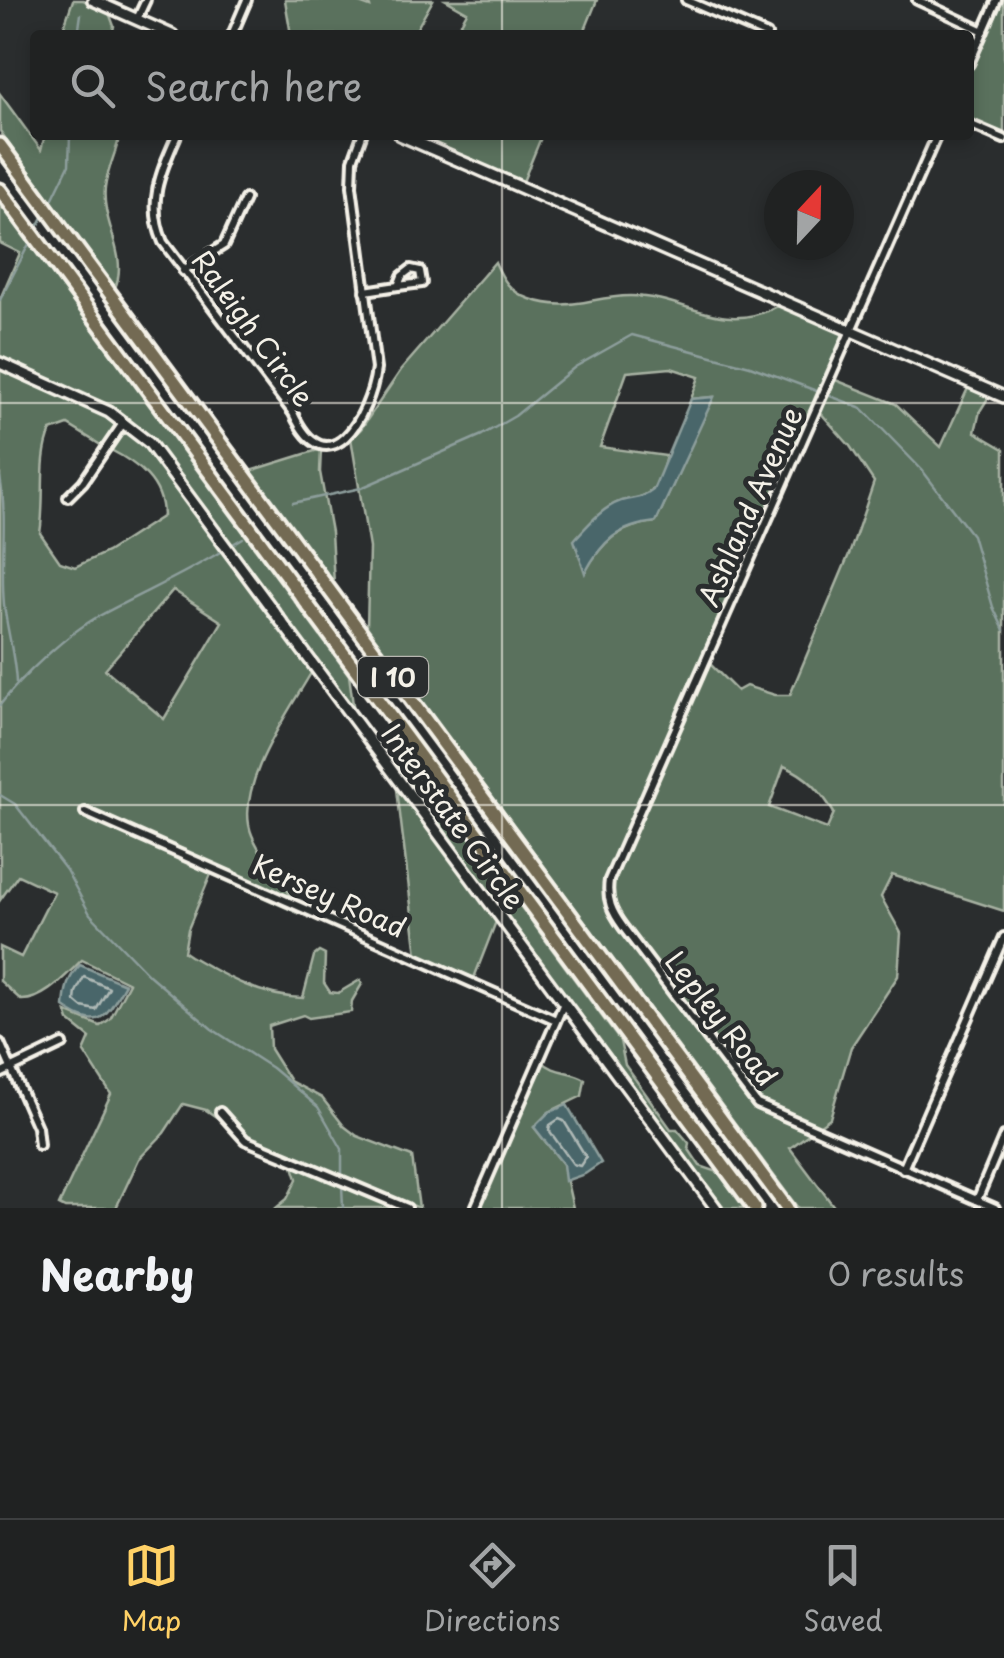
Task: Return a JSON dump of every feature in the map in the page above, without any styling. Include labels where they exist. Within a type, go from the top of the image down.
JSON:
[{"type":"highway","name":"I 10","points":[[0,145],[787,1208]]},
{"type":"highway","name":"I 10","points":[[0,190],[755,1208]]},
{"type":"street","points":[[92,0],[161,30]]},
{"type":"street","points":[[138,20],[146,0]]},
{"type":"street","points":[[234,30],[247,0]]},
{"type":"street","points":[[686,0],[755,30]]},
{"type":"street","points":[[918,0],[984,31]]},
{"type":"street","points":[[974,53],[997,0]]},
{"type":"street","points":[[974,126],[1004,138]]},
{"type":"street","name":"Raleigh Circle","points":[[174,140],[159,176],[155,218],[163,242],[293,413],[304,436],[321,445],[348,437],[358,424],[376,370],[352,186],[360,140]]},
{"type":"street","points":[[411,140],[1004,396]]},
{"type":"street","name":"Ashland Avenue","points":[[608,896],[609,880],[936,140]]},
{"type":"street","points":[[183,271],[224,245],[245,199]]},
{"type":"street","points":[[366,291],[398,286]]},
{"type":"street","name":"Interstate Circle","points":[[0,363],[124,421],[148,443],[716,1208]]},
{"type":"street","points":[[68,497],[124,421]]},
{"type":"street","name":"Kersey Road","points":[[85,812],[556,1020]]},
{"type":"street","name":"Lepley Road","points":[[608,896],[613,913],[752,1100],[767,1110],[995,1208]]},
{"type":"street","points":[[904,1169],[1004,937]]},
{"type":"street","points":[[475,1208],[564,1003]]},
{"type":"street","points":[[0,1043],[37,1127],[39,1145]]},
{"type":"street","points":[[0,1074],[63,1044]]},
{"type":"street","points":[[220,1112],[245,1140],[407,1208]]},
{"type":"street","points":[[976,1200],[1004,1136]]},
{"type":"green space","points":[[73,0],[108,10],[114,26],[113,30],[63,30]]},
{"type":"green space","points":[[285,0],[351,0],[370,7],[368,0],[433,0],[416,30],[290,30]]},
{"type":"green space","points":[[446,0],[597,0],[585,30],[457,30],[467,12]]},
{"type":"green space","points":[[1000,0],[1004,0],[1004,135],[974,122],[974,60]]},
{"type":"green space","points":[[0,94],[41,150],[44,140],[118,140],[105,188],[119,263],[115,288],[0,131]]},
{"type":"green space","points":[[421,140],[540,140],[522,184]]},
{"type":"green space","points":[[0,204],[349,675],[354,712],[143,432],[111,408],[0,359],[0,299],[20,253],[0,243]]},
{"type":"green space","points":[[495,262],[512,289],[544,303],[569,304],[630,296],[740,317],[780,305],[847,334],[606,879],[605,899],[611,915],[746,1098],[765,1113],[810,1133],[790,1148],[835,1208],[798,1208],[367,628],[369,548],[351,438],[401,370]],"holes":[[[671,368],[699,377],[691,399],[713,397],[656,522],[614,536],[585,572],[622,501],[642,497],[653,488],[666,456],[600,447],[627,372]]]},
{"type":"green space","points":[[0,367],[120,422],[104,447],[68,425],[51,431],[45,454],[40,533],[60,562],[75,567],[107,552],[163,516],[159,493],[147,475],[109,449],[125,426],[146,446],[356,727],[357,731],[311,673],[256,774],[248,816],[252,835],[293,900],[84,808],[81,814],[298,913],[211,874],[188,929],[184,952],[190,956],[244,984],[288,997],[303,998],[314,956],[319,952],[325,955],[324,983],[330,992],[338,993],[360,980],[362,984],[352,1001],[351,1012],[309,1018],[303,1015],[269,1026],[270,1049],[290,1081],[322,1098],[357,1136],[412,1157],[419,1208],[260,1143],[239,1131],[221,1107],[216,1112],[222,1121],[206,1110],[183,1104],[164,1133],[139,1159],[116,1208],[59,1205],[111,1094],[84,1052],[90,1038],[69,1021],[66,1012],[100,1026],[110,1019],[129,983],[82,960],[46,992],[21,1000],[0,981],[0,947],[21,957],[54,892],[18,875],[0,900]],"holes":[[[173,590],[222,622],[164,719],[105,669]]]},
{"type":"green space","points":[[833,379],[896,404],[941,447],[969,386],[990,395],[980,411],[975,432],[1004,449],[1004,911],[892,875],[881,897],[901,933],[898,976],[851,1047],[830,1118],[816,1128],[768,1107],[751,1093],[616,911],[611,889],[735,603],[709,663],[737,691],[746,686],[775,695],[790,695],[850,552],[874,482],[850,446],[819,411]],"holes":[[[784,766],[800,774],[824,798],[834,813],[827,829],[769,807]]]},
{"type":"green space","points":[[321,449],[320,472],[331,532],[334,584],[250,471]]},
{"type":"green space","points":[[390,730],[620,1041],[625,1065],[671,1129],[677,1129],[689,1143],[688,1148],[700,1166],[718,1172],[744,1208],[720,1208],[394,767]]},
{"type":"green space","points":[[396,781],[497,919],[474,978],[417,955]]},
{"type":"green space","points":[[542,1061],[585,1079],[582,1096],[549,1112],[534,1127],[563,1164],[573,1208],[479,1208]]},
{"type":"green space","points":[[292,1163],[398,1208],[276,1208],[287,1199],[297,1179]]},
{"type":"water","points":[[714,397],[656,522],[621,531],[598,552],[585,573],[574,540],[607,508],[653,490],[691,399]]},
{"type":"water","points":[[80,965],[125,984],[107,1012],[95,1020],[64,1007],[68,984]]},
{"type":"water","points":[[567,1105],[601,1163],[565,1181],[563,1164],[534,1127],[549,1112]]},
{"type":"waterway","points":[[79,30],[81,14]]},
{"type":"waterway","points":[[50,204],[69,165],[70,140]]},
{"type":"waterway","points":[[36,231],[44,215]]},
{"type":"waterway","points":[[0,300],[30,242]]},
{"type":"waterway","points":[[293,503],[361,488],[482,435],[515,416],[575,367],[632,335],[750,366],[862,408],[922,470],[972,535],[993,607],[1004,630]]},
{"type":"waterway","points":[[0,477],[4,604],[16,683]]},
{"type":"waterway","points":[[231,545],[243,538]]},
{"type":"waterway","points":[[0,705],[73,633],[225,549]]},
{"type":"waterway","points":[[0,795],[15,804],[66,870],[90,914],[149,975],[212,1029],[272,1068],[318,1107],[342,1149],[342,1177]]},
{"type":"waterway","points":[[342,1185],[343,1208]]}]
